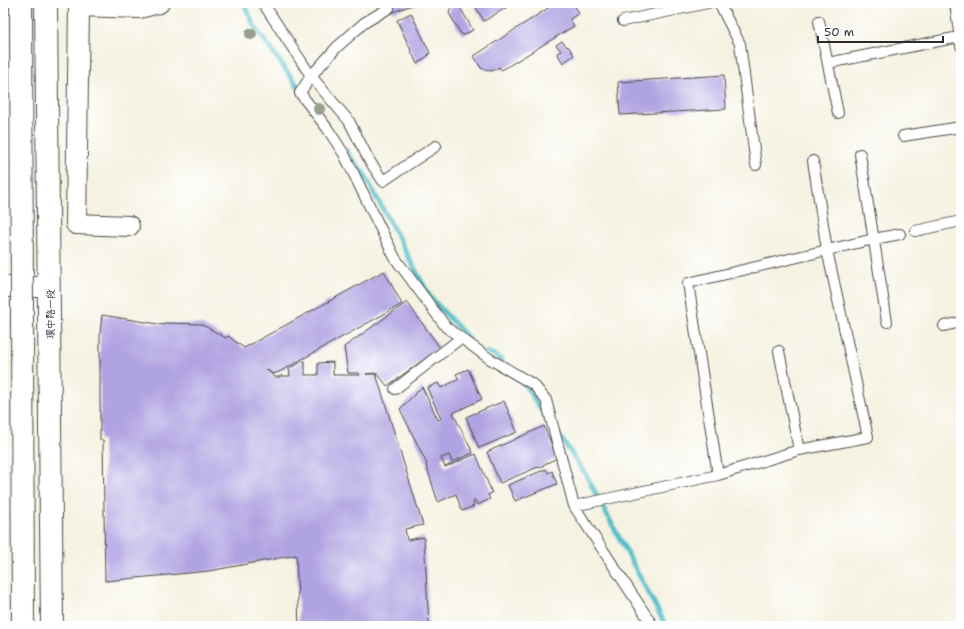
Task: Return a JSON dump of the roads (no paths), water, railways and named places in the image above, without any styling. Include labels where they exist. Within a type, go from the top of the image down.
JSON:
[{"type":"main road","points":[[21,3],[23,626]]},
{"type":"main road","name":"環中路一段","points":[[46,3],[52,626]]},
{"type":"street","points":[[129,226],[76,224],[79,6],[139,8],[159,3]]},
{"type":"street","points":[[3,287],[49,287]]},
{"type":"lane","points":[[263,3],[311,76],[349,121],[369,160],[383,182],[436,146]]},
{"type":"lane","points":[[622,21],[708,3]]},
{"type":"lane","points":[[719,3],[740,44],[756,165]]},
{"type":"lane","points":[[828,63],[960,42],[954,3]]},
{"type":"lane","points":[[389,8],[364,23],[337,47],[311,76],[300,93],[327,128],[344,154],[395,258],[446,327],[490,359],[534,385],[546,400],[574,506],[653,626]]},
{"type":"lane","points":[[819,21],[838,113]]},
{"type":"lane","points":[[904,136],[961,127]]},
{"type":"lane","points":[[860,154],[887,322]]},
{"type":"lane","points":[[574,506],[718,475],[799,450],[868,437],[827,250],[813,161]]},
{"type":"lane","points":[[915,232],[961,221]]},
{"type":"lane","points":[[718,475],[688,283],[900,234]]},
{"type":"lane","points":[[944,326],[961,322]]},
{"type":"lane","points":[[395,389],[461,338]]},
{"type":"lane","points":[[779,350],[799,450]]},
{"type":"waterway","points":[[244,3],[254,26],[302,92]]},
{"type":"waterway","points":[[347,151],[363,172],[430,297],[469,339]]},
{"type":"waterway","points":[[487,352],[495,355],[502,361]]},
{"type":"waterway","points":[[522,381],[548,420]]},
{"type":"waterway","points":[[559,435],[586,475],[666,626]]}]
